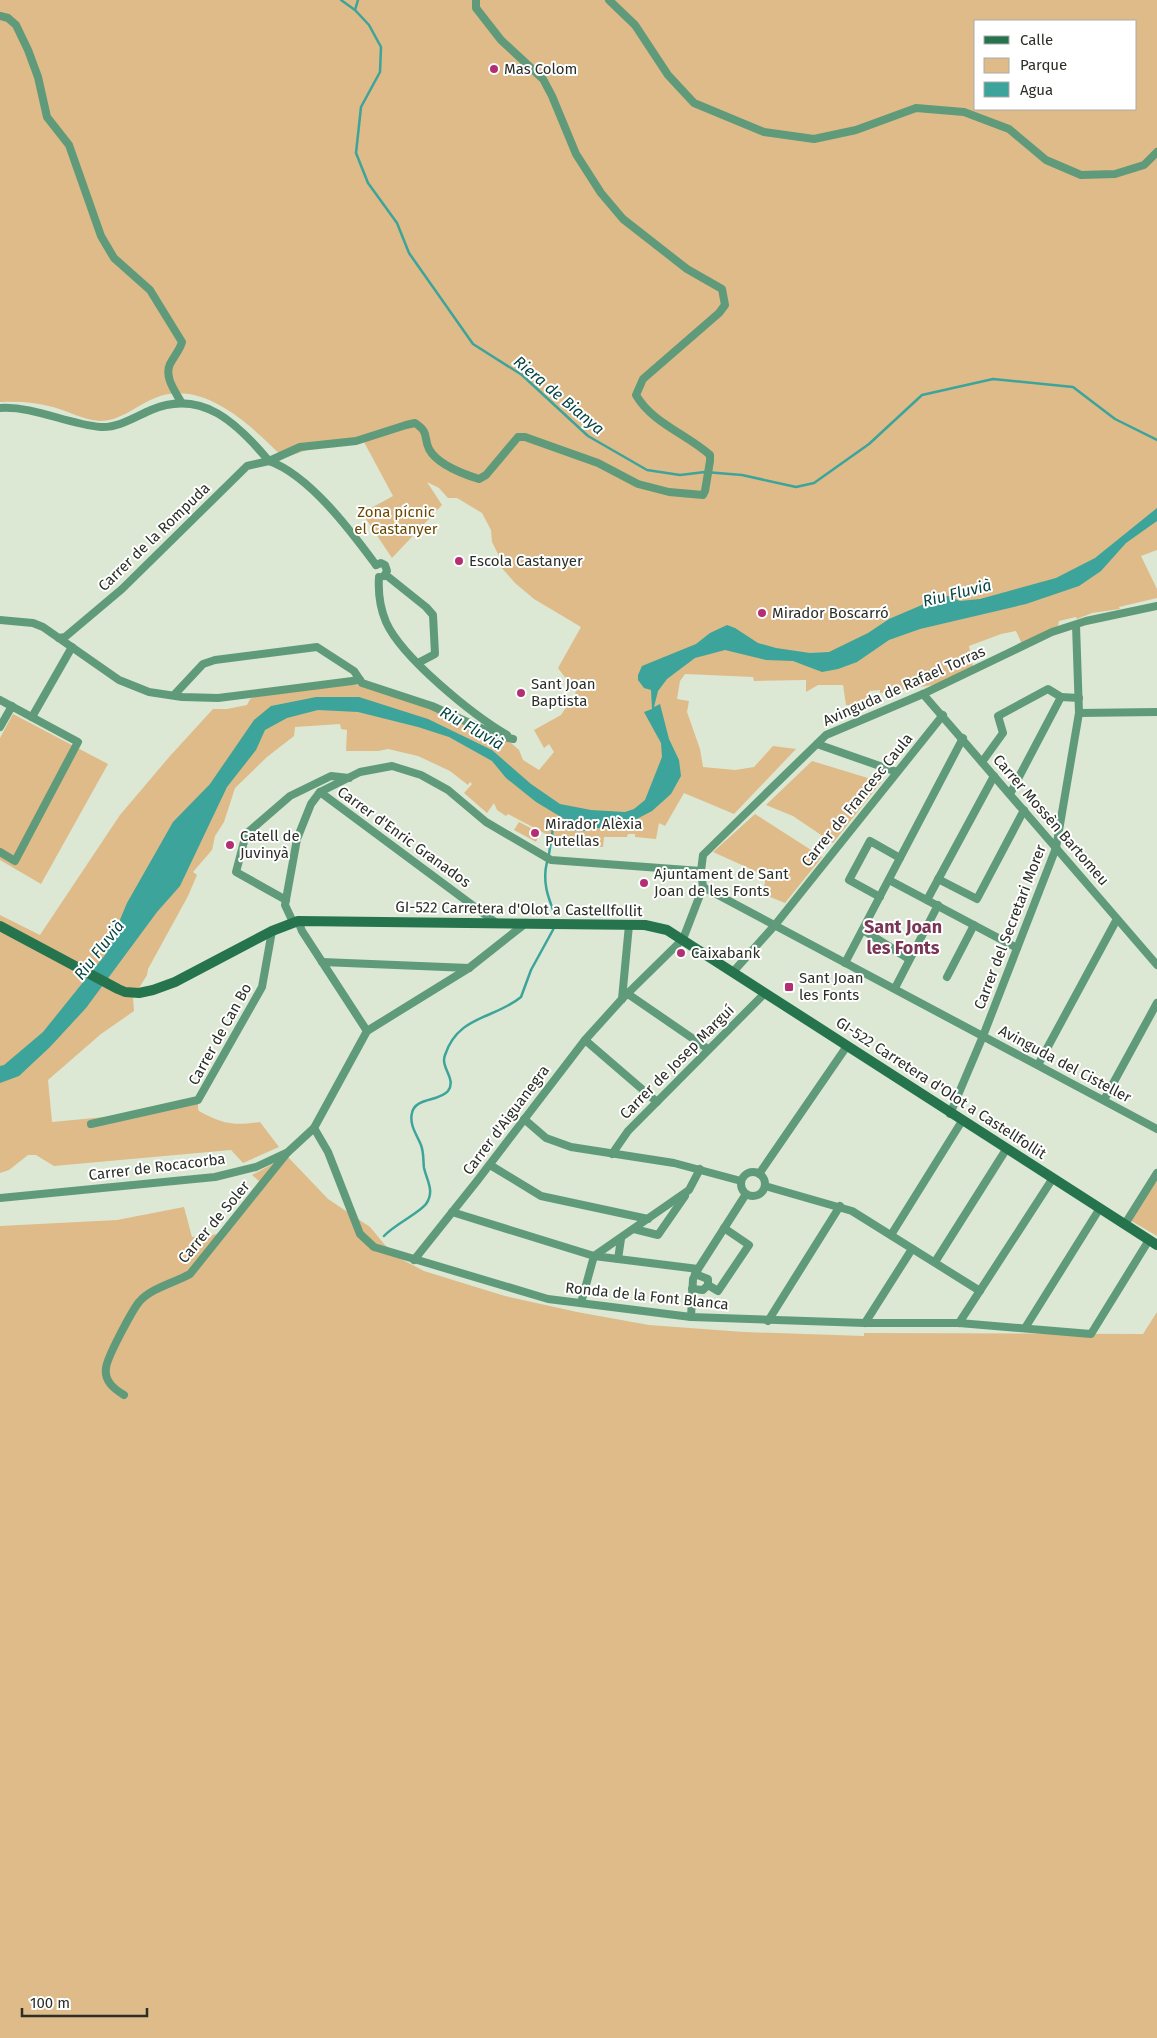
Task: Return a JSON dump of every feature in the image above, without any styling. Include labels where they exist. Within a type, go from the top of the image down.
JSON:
[{"type":"street","name":"Carrer de la Rompuda","points":[[59,638],[65,637],[122,589],[247,466],[269,461],[300,447],[356,442],[415,423],[427,435],[428,447],[435,458],[468,476],[478,479],[486,475],[518,437],[525,437],[598,463],[638,484],[669,492],[703,495],[710,455],[657,417],[641,404],[636,395],[643,379],[719,313],[725,305],[722,290],[687,269],[623,219],[601,193],[576,154],[543,79],[501,40],[476,8],[476,0]]},
{"type":"street","points":[[609,0],[635,25],[668,75],[694,103],[764,132],[814,139],[856,130],[916,108],[964,112],[1009,128],[1046,160],[1081,175],[1115,174],[1144,165],[1157,152]]},
{"type":"street","points":[[0,16],[8,18],[16,25],[28,50],[38,77],[47,117],[69,145],[101,236],[114,258],[150,290],[182,342],[169,365],[168,372],[170,382],[181,402]]},
{"type":"street","points":[[0,408],[15,407],[101,427],[116,426],[156,408],[181,402],[205,406],[230,421],[269,461],[283,466],[337,515],[376,565],[374,567],[374,574],[383,576],[426,607],[432,615],[434,654],[418,663]]},
{"type":"street","points":[[174,695],[203,664],[215,660],[317,647],[354,672],[362,683],[432,706],[496,735],[513,739],[477,716],[409,655],[387,623],[378,593],[383,576]]},
{"type":"street","name":"Avinguda de Rafael Torras","points":[[703,887],[701,871],[703,855],[826,735],[923,694],[1052,632],[1157,606]]},
{"type":"street","points":[[0,620],[33,623],[43,627],[119,680],[130,686],[150,692],[182,697],[218,698],[360,680]]},
{"type":"street","name":"Carrer del Secretari Morer","points":[[950,1114],[983,1036],[1056,848],[1079,713],[1076,625]]},
{"type":"street","points":[[32,717],[72,647]]},
{"type":"street","points":[[982,762],[1003,733],[998,716],[1048,689],[1061,696],[1079,698]]},
{"type":"street","name":"Carrer Mossèn Bartomeu","points":[[923,694],[963,738],[1157,966]]},
{"type":"street","points":[[1010,794],[1061,696]]},
{"type":"street","points":[[0,700],[78,742],[16,860],[0,852]]},
{"type":"street","points":[[0,727],[12,706]]},
{"type":"street","points":[[1079,713],[1157,712]]},
{"type":"street","name":"Carrer de Francesc Caula","points":[[733,972],[775,926],[943,715]]},
{"type":"street","points":[[845,963],[963,738]]},
{"type":"street","points":[[816,744],[897,772]]},
{"type":"street","points":[[526,923],[469,968],[367,1031],[285,905],[297,839],[311,804],[320,792],[360,772],[392,766],[421,775],[448,790],[486,822],[551,860],[701,871]]},
{"type":"street","points":[[286,900],[236,872],[246,834],[290,796],[331,776],[349,778]]},
{"type":"street","points":[[927,900],[994,776]]},
{"type":"street","name":"Carrer d'Enric Granados","points":[[320,792],[495,922]]},
{"type":"street","points":[[938,879],[978,899],[1024,810]]},
{"type":"street","points":[[880,897],[849,880],[853,872],[870,841],[900,858]]},
{"type":"street","points":[[889,880],[1017,948]]},
{"type":"street","points":[[683,939],[703,887]]},
{"type":"street","name":"Avinguda del Cisteller","points":[[703,887],[1157,1129]]},
{"type":"street","points":[[895,988],[938,906]]},
{"type":"street","points":[[1038,1065],[1117,919]]},
{"type":"street","name":"GI-522 Carretera d'Olot a Castellfollit","points":[[0,926],[125,992],[145,992],[175,982],[272,931],[296,921],[645,925],[667,930],[950,1114],[1153,1242]]},
{"type":"street","points":[[629,925],[625,997],[708,1049]]},
{"type":"street","points":[[947,977],[974,925]]},
{"type":"street","points":[[863,930],[910,960]]},
{"type":"street","name":"Carrer de Can Bo","points":[[91,1124],[198,1100],[262,987],[272,931]]},
{"type":"street","name":"Carrer d'Aiguanegra","points":[[414,1260],[490,1165],[585,1040],[683,939]]},
{"type":"street","points":[[322,962],[469,968]]},
{"type":"street","name":"Carrer de Josep Marguí","points":[[612,1154],[628,1131],[765,993]]},
{"type":"street","points":[[1104,1100],[1157,1002]]},
{"type":"street","name":"Carrer de Rocacorba","points":[[0,1198],[215,1177],[256,1167],[288,1152],[314,1128],[367,1031]]},
{"type":"street","points":[[585,1040],[658,1102]]},
{"type":"street","points":[[759,1174],[847,1046]]},
{"type":"street","points":[[524,1119],[546,1138],[571,1147],[700,1169],[741,1181]]},
{"type":"street","points":[[891,1235],[962,1121]]},
{"type":"street","name":"Ronda de la Font Blanca","points":[[314,1128],[328,1152],[360,1234],[374,1247],[548,1299],[691,1318],[865,1323],[959,1323],[1091,1334],[1153,1242]]},
{"type":"street","points":[[935,1262],[1006,1148]]},
{"type":"street","name":"Carrer de Soler","points":[[124,1395],[109,1384],[106,1368],[119,1337],[140,1302],[159,1289],[190,1274],[288,1152]]},
{"type":"street","points":[[490,1165],[541,1196],[648,1219]]},
{"type":"street","points":[[634,1229],[658,1235],[689,1190],[700,1169]]},
{"type":"street","points":[[1125,1224],[1157,1173]]},
{"type":"street","points":[[759,1174],[764,1179],[765,1186],[761,1193],[754,1196],[746,1194],[742,1188],[741,1181],[745,1175],[759,1174]]},
{"type":"street","points":[[959,1323],[1053,1178]]},
{"type":"street","points":[[765,1186],[852,1210],[980,1291]]},
{"type":"street","points":[[581,1303],[594,1256],[689,1190]]},
{"type":"street","points":[[691,1318],[692,1289],[696,1272],[746,1194]]},
{"type":"street","points":[[768,1321],[840,1206]]},
{"type":"street","points":[[1025,1328],[1100,1208]]},
{"type":"street","points":[[452,1212],[594,1256],[696,1272],[708,1280],[708,1285]]},
{"type":"street","points":[[708,1285],[718,1291],[749,1245],[724,1228]]},
{"type":"street","points":[[618,1259],[620,1239]]},
{"type":"street","points":[[865,1323],[912,1249]]},
{"type":"street","points":[[692,1289],[703,1290],[708,1285]]},
{"type":"green space","name":"Zona pícnic el Castanyer","points":[[0,0],[1157,0],[1157,550],[1141,556],[1157,589],[1157,598],[1119,607],[1120,609],[1092,613],[1077,619],[1076,617],[1059,621],[1058,626],[1022,644],[1016,631],[1001,634],[969,646],[973,667],[933,685],[880,693],[880,690],[869,691],[870,704],[846,705],[843,685],[818,685],[806,692],[806,680],[754,681],[753,677],[685,674],[680,681],[677,699],[689,701],[687,712],[700,749],[703,767],[735,770],[754,767],[773,746],[796,749],[734,814],[684,793],[665,826],[659,823],[656,839],[635,837],[635,834],[628,834],[627,837],[604,837],[603,847],[569,847],[570,842],[561,842],[561,839],[546,834],[508,814],[506,816],[497,810],[494,803],[487,813],[464,793],[472,784],[470,782],[468,785],[450,771],[418,756],[388,749],[378,751],[346,751],[347,730],[341,729],[340,724],[295,727],[294,736],[267,757],[235,788],[224,822],[215,836],[212,850],[193,872],[197,875],[188,896],[133,998],[134,1011],[101,1034],[48,1080],[52,1122],[136,1114],[198,1100],[199,1111],[215,1119],[235,1124],[260,1122],[279,1147],[243,1163],[231,1150],[54,1166],[36,1155],[28,1155],[9,1170],[0,1173],[0,915],[40,935],[120,815],[170,756],[213,709],[227,709],[247,705],[250,699],[256,696],[348,684],[364,686],[429,707],[511,743],[519,750],[523,760],[539,770],[554,752],[549,744],[544,748],[534,730],[561,715],[576,692],[558,668],[581,627],[534,599],[515,583],[501,567],[499,556],[492,542],[491,530],[482,513],[457,498],[448,498],[439,488],[427,482],[442,505],[392,558],[362,513],[393,496],[364,442],[307,450],[284,458],[242,420],[226,409],[209,400],[191,395],[173,394],[155,398],[122,416],[100,421],[40,404],[0,402]]},
{"type":"green space","points":[[13,714],[108,764],[41,884],[0,860],[0,738]]},
{"type":"green space","points":[[812,761],[881,782],[833,843],[793,816],[766,805]]},
{"type":"green space","points":[[755,814],[822,857],[785,903],[763,894],[766,876],[713,852]]},
{"type":"green space","points":[[519,822],[540,833],[536,842],[514,830]]},
{"type":"green space","points":[[287,1156],[328,1199],[370,1227],[385,1245],[401,1259],[424,1271],[505,1296],[649,1325],[744,1332],[864,1336],[864,1333],[1143,1334],[1157,1312],[1157,2038],[0,2038],[0,1226],[117,1220],[184,1207],[192,1237],[219,1234],[259,1181],[252,1175]]},
{"type":"green space","points":[[1157,1173],[1157,1236],[1128,1219]]},
{"type":"water","points":[[1157,508],[1157,521],[1126,543],[1101,571],[1079,586],[1026,604],[920,629],[889,640],[857,662],[838,669],[822,672],[793,661],[766,660],[725,650],[695,658],[667,679],[658,691],[654,707],[660,704],[669,739],[679,760],[681,776],[671,794],[652,811],[629,823],[606,828],[589,828],[566,820],[536,802],[506,778],[492,761],[449,737],[418,727],[358,712],[318,710],[287,718],[265,730],[256,750],[227,787],[180,886],[157,912],[86,1008],[50,1047],[19,1076],[0,1083],[0,1066],[4,1065],[43,1032],[105,955],[127,903],[173,822],[210,784],[254,720],[271,706],[316,697],[359,697],[428,719],[492,750],[531,784],[560,804],[591,810],[625,812],[634,809],[645,800],[662,757],[661,743],[644,712],[652,709],[651,690],[644,688],[638,680],[642,666],[696,644],[710,633],[727,625],[758,643],[776,648],[810,653],[829,652],[868,633],[889,619],[943,596],[960,601],[980,599],[1056,578],[1095,558]]},
{"type":"waterway","name":"Riera de Bianya","points":[[341,0],[355,10],[369,25],[381,47],[380,72],[361,107],[356,153],[368,183],[397,223],[409,253],[473,344],[522,375],[588,436],[647,470],[680,475],[705,472],[742,475],[796,487],[814,483],[869,444],[922,395],[993,379],[1073,387],[1115,419],[1157,440]]},
{"type":"waterway","points":[[355,10],[358,0]]},
{"type":"waterway","points":[[549,854],[553,828],[583,830],[589,828]]},
{"type":"waterway","points":[[547,862],[545,883],[555,915]]},
{"type":"waterway","points":[[384,1236],[422,1208],[430,1195],[430,1186],[424,1168],[422,1148],[414,1130],[411,1117],[414,1108],[418,1104],[439,1097],[448,1091],[451,1082],[444,1060],[451,1042],[468,1025],[500,1010],[521,997],[531,970],[554,928]]},
{"type":"place","name":"Mas Colom","points":[[494,69]]},
{"type":"place","name":"Escola Castanyer","points":[[459,561]]},
{"type":"place","name":"Mirador Boscarró","points":[[762,613]]},
{"type":"place","name":"Sant Joan Baptista","points":[[521,693]]},
{"type":"place","name":"Mirador Alèxia Putellas","points":[[535,833]]},
{"type":"place","name":"Catell de Juvinyà","points":[[230,845]]},
{"type":"place","name":"Ajuntament de Sant Joan de les Fonts","points":[[644,883]]},
{"type":"place","name":"Caixabank","points":[[681,953]]},
{"type":"place","name":"Sant Joan les Fonts","points":[[789,987]]},
{"type":"district","name":"Sant Joan les Fonts","points":[[903,938]]},
{"type":"water label","name":"Riu Fluvià","points":[[957,593]]},
{"type":"water label","name":"Riu Fluvià","points":[[472,728]]},
{"type":"water label","name":"Riu Fluvià","points":[[99,950]]}]
